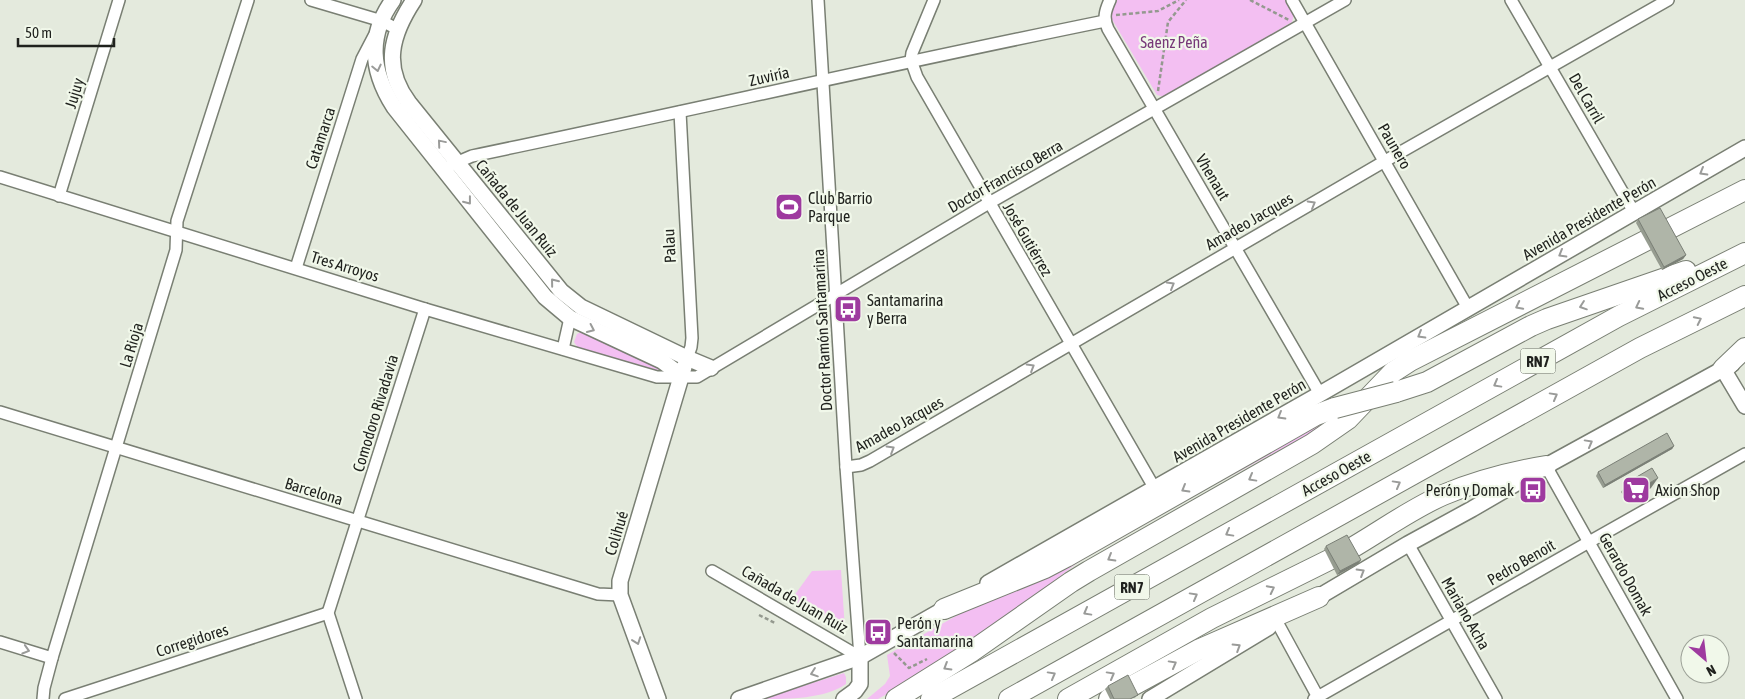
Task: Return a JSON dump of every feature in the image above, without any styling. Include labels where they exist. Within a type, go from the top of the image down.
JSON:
[{"type":"highway","points":[[1656,236],[1745,177]]},
{"type":"highway","points":[[896,699],[972,652],[1083,574],[1319,440],[1348,419],[1394,372],[1410,361],[1745,190]]},
{"type":"highway","points":[[944,609],[1045,568],[1066,557],[1316,414],[1426,382],[1547,319],[1745,252]]},
{"type":"highway","name":"Acceso Oeste","points":[[930,699],[1619,316],[1745,252]]},
{"type":"highway","name":"RN7","points":[[1009,699],[1640,348],[1745,296]]},
{"type":"highway","points":[[1723,369],[1745,348]]},
{"type":"highway","points":[[1350,549],[1424,504],[1444,495],[1510,472],[1546,466]]},
{"type":"highway","points":[[1068,699],[1212,618],[1329,560]]},
{"type":"highway","points":[[1130,687],[1198,650],[1319,596]]},
{"type":"main road","name":"Cañada de Juan Ruiz","points":[[393,0],[382,21],[375,42],[374,56],[381,84],[394,107],[545,297],[570,318],[662,361],[682,376]]},
{"type":"main road","name":"Cañada de Juan Ruiz","points":[[414,0],[397,29],[393,48],[392,65],[400,92],[571,301],[711,368]]},
{"type":"main road","name":"Avenida Presidente Perón","points":[[739,699],[860,657],[887,643],[1745,148]]},
{"type":"main road","name":"Palau","points":[[682,376],[687,358]]},
{"type":"main road","points":[[1150,699],[1408,544],[1546,466],[1745,358]]},
{"type":"main road","points":[[1723,369],[1745,406]]},
{"type":"main road","name":"Colihué","points":[[658,699],[620,595],[620,581],[682,376]]},
{"type":"main road","points":[[843,698],[856,691],[860,684],[860,657]]},
{"type":"street","name":"Jujuy","points":[[59,196],[120,0]]},
{"type":"street","name":"La Rioja","points":[[43,699],[52,658],[176,250],[177,221],[248,0]]},
{"type":"street","points":[[311,0],[382,21],[397,29]]},
{"type":"street","name":"Doctor Ramón Santamarina","points":[[818,0],[846,467],[860,657]]},
{"type":"street","points":[[910,60],[934,0]]},
{"type":"street","points":[[1105,21],[1105,11],[1110,0]]},
{"type":"street","name":"Paunero","points":[[1292,0],[1468,308]]},
{"type":"street","name":"Doctor Francisco Berra","points":[[682,376],[697,376],[989,203],[1344,0]]},
{"type":"street","name":"Del Carril","points":[[1511,0],[1634,212]]},
{"type":"street","name":"Amadeo Jacques","points":[[846,467],[861,465],[870,461],[1385,161],[1668,0]]},
{"type":"street","name":"Catamarca","points":[[296,268],[362,59],[382,21]]},
{"type":"street","name":"Zuviría","points":[[443,169],[472,156],[680,112],[910,60],[1105,21]]},
{"type":"street","name":"Vhenaut","points":[[1105,21],[1154,110],[1320,394]]},
{"type":"street","name":"José Gutiérrez","points":[[910,60],[916,78],[1155,489]]},
{"type":"street","name":"Palau","points":[[680,112],[692,338],[687,358]]},
{"type":"street","name":"Tres Arroyos","points":[[0,177],[176,233],[657,377],[682,376]]},
{"type":"street","name":"Comodoro Rivadavia","points":[[328,612],[425,308]]},
{"type":"street","points":[[563,349],[570,318]]},
{"type":"street","name":"Barcelona","points":[[0,412],[598,594],[620,595]]},
{"type":"street","name":"Pedro Benoit","points":[[1317,698],[1745,454]]},
{"type":"street","name":"Gerardo Domak","points":[[1546,466],[1677,699]]},
{"type":"street","name":"Mariano Acha","points":[[1408,544],[1496,699]]},
{"type":"street","name":"Cañada de Juan Ruiz","points":[[712,571],[860,657]]},
{"type":"street","points":[[328,612],[356,699]]},
{"type":"street","name":"Corregidores","points":[[65,699],[328,612]]},
{"type":"street","points":[[1277,622],[1317,698]]},
{"type":"street","points":[[0,642],[52,658]]},
{"type":"path","points":[[1105,21],[1110,16],[1158,11],[1179,0]]},
{"type":"path","points":[[1154,110],[1168,22],[1186,0]]},
{"type":"path","points":[[1250,0],[1292,22],[1305,22]]},
{"type":"path","points":[[759,615],[776,623]]},
{"type":"path","points":[[887,643],[893,652],[910,668],[932,656]]},
{"type":"green space","name":"Saenz Peña","points":[[1117,0],[1286,0],[1294,14],[1292,22],[1164,97],[1157,95],[1110,16]]},
{"type":"green space","points":[[581,332],[658,367],[658,372],[578,348],[574,342],[577,334]]},
{"type":"green space","points":[[1347,408],[1346,414],[1216,484],[1077,563],[1007,618],[917,677],[878,699],[867,699],[885,684],[890,676],[887,655],[986,599]]},
{"type":"green space","points":[[841,570],[845,630],[791,600],[812,571]]},
{"type":"green space","points":[[844,673],[846,684],[827,693],[806,697],[762,699]]},
{"type":"building","points":[[1660,208],[1686,255],[1664,267],[1638,219]]},
{"type":"building","points":[[1667,433],[1674,446],[1605,485],[1598,472]]},
{"type":"building","points":[[1652,468],[1658,478],[1634,492],[1628,482]]},
{"type":"building","points":[[1347,535],[1361,560],[1340,571],[1326,546]]},
{"type":"building","points":[[1128,675],[1138,695],[1130,699],[1114,699],[1108,686]]},
{"type":"place","name":"Club Barrio Parque","points":[[789,207]]},
{"type":"place","name":"Santamarina y Berra","points":[[848,309]]},
{"type":"place","name":"Perón y Domak","points":[[1533,490]]},
{"type":"place","name":"Axion Shop","points":[[1636,490]]},
{"type":"place","name":"Perón y Santamarina","points":[[878,632]]}]
